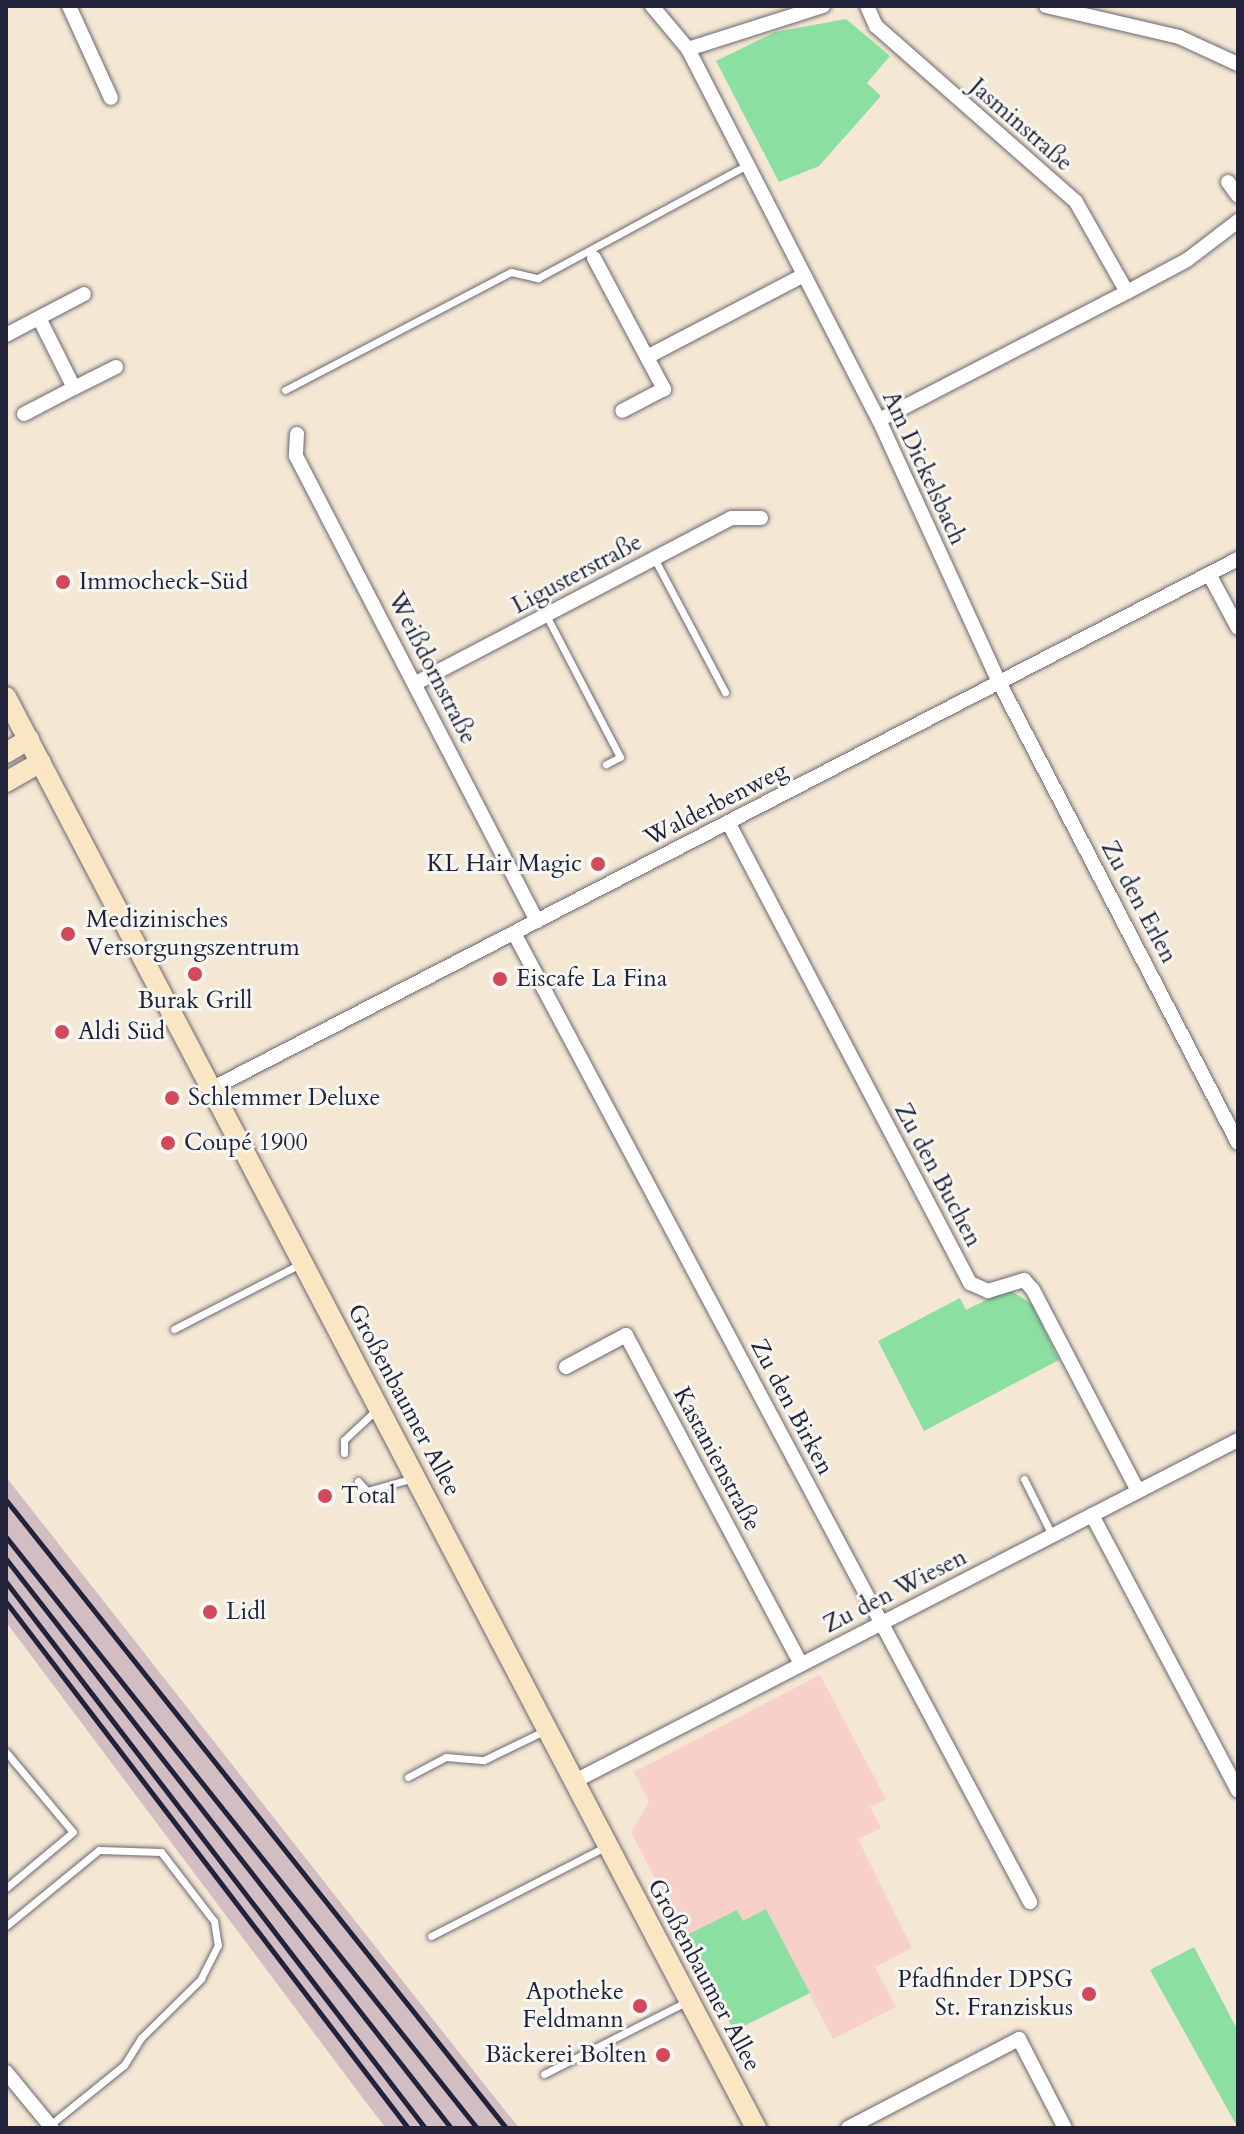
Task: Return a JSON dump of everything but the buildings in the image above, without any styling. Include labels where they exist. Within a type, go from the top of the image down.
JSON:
[{"type":"main road","name":"Großenbaumer Allee","points":[[6,697],[756,2128]]},
{"type":"main road","points":[[6,753],[29,739]]},
{"type":"main road","points":[[6,782],[41,762]]},
{"type":"street","points":[[69,6],[111,98]]},
{"type":"street","name":"Am Dickelsbach","points":[[652,6],[688,49],[879,420],[999,682]]},
{"type":"street","points":[[688,49],[823,6]]},
{"type":"street","name":"Jasminstraße","points":[[867,6],[876,26],[1076,202],[1127,292]]},
{"type":"street","points":[[1048,6],[1179,37],[1238,64]]},
{"type":"street","points":[[1228,182],[1238,196]]},
{"type":"street","points":[[879,420],[1187,260],[1238,221]]},
{"type":"street","points":[[594,258],[664,389],[622,411]]},
{"type":"street","points":[[647,357],[804,275]]},
{"type":"street","points":[[6,335],[84,294]]},
{"type":"street","points":[[39,318],[74,388]]},
{"type":"street","points":[[24,414],[116,367]]},
{"type":"street","name":"Weißdornstraße","points":[[297,434],[296,456],[537,921]]},
{"type":"street","name":"Ligusterstraße","points":[[416,683],[732,518],[761,518]]},
{"type":"street","name":"Walderbenweg","points":[[213,1088],[1238,559]]},
{"type":"street","points":[[1209,574],[1238,628]]},
{"type":"street","name":"Zu den Erlen","points":[[999,682],[1238,1143]]},
{"type":"street","name":"Zu den Buchen","points":[[728,822],[970,1283],[988,1291],[1024,1280],[1033,1290],[1138,1491]]},
{"type":"street","name":"Zu den Birken","points":[[514,933],[1030,1902]]},
{"type":"street","name":"Kastanienstraße","points":[[566,1367],[626,1335],[801,1664]]},
{"type":"street","name":"Zu den Wiesen","points":[[573,1782],[1238,1440]]},
{"type":"street","points":[[1092,1515],[1238,1791]]},
{"type":"street","points":[[848,2128],[1019,2039],[1065,2128]]},
{"type":"street","points":[[6,2072],[51,2127]]},
{"type":"lane","points":[[285,390],[511,272],[538,278],[747,165]]},
{"type":"lane","points":[[654,558],[725,692]]},
{"type":"lane","points":[[546,615],[620,757],[606,764]]},
{"type":"lane","points":[[174,1329],[303,1262]]},
{"type":"lane","points":[[344,1453],[344,1440],[379,1407]]},
{"type":"lane","points":[[358,1481],[367,1491],[415,1478]]},
{"type":"lane","points":[[1024,1479],[1052,1535]]},
{"type":"lane","points":[[408,1777],[446,1757],[484,1760],[546,1730]]},
{"type":"lane","points":[[6,1752],[73,1832],[6,1888]]},
{"type":"lane","points":[[431,1936],[607,1846]]},
{"type":"lane","points":[[6,1926],[99,1850],[161,1852],[214,1921],[218,1945],[201,1979],[141,2038],[124,2065],[51,2127]]},
{"type":"lane","points":[[544,2074],[688,2001]]},
{"type":"shaded area","points":[[6,1477],[519,2128],[386,2128],[6,1622]]},
{"type":"shaded area","points":[[820,1675],[886,1799],[870,1807],[881,1828],[858,1839],[912,1948],[875,1967],[896,2007],[833,2039],[809,1993],[734,2031],[631,1832],[649,1802],[634,1772]]},
{"type":"green space","points":[[846,19],[890,56],[867,83],[881,96],[819,166],[779,182],[716,61],[775,32]]},
{"type":"green space","points":[[1008,1289],[1032,1304],[1059,1360],[924,1431],[878,1341],[960,1298],[966,1310]]},
{"type":"green space","points":[[766,1909],[810,1993],[734,2031],[685,1936],[737,1910],[743,1921]]},
{"type":"green space","points":[[1194,1947],[1238,2031],[1238,2128],[1150,1970]]},
{"type":"railway","points":[[6,1500],[506,2128]]},
{"type":"railway","points":[[6,1537],[477,2128]]},
{"type":"railway","points":[[6,1559],[451,2128]]},
{"type":"railway","points":[[6,1582],[425,2128]]},
{"type":"railway","points":[[6,1602],[408,2128]]},
{"type":"place","name":"Immocheck-Süd","points":[[63,582]]},
{"type":"place","name":"KL Hair Magic","points":[[598,864]]},
{"type":"place","name":"Medizinisches Versorgungszentrum","points":[[68,934]]},
{"type":"place","name":"Burak Grill","points":[[195,974]]},
{"type":"place","name":"Eiscafe La Fina","points":[[500,979]]},
{"type":"place","name":"Aldi Süd","points":[[62,1032]]},
{"type":"place","name":"Schlemmer Deluxe","points":[[172,1098]]},
{"type":"place","name":"Coupé 1900","points":[[168,1143]]},
{"type":"place","name":"Total","points":[[325,1496]]},
{"type":"place","name":"Lidl","points":[[210,1612]]},
{"type":"place","name":"Pfadfinder DPSG St. Franziskus","points":[[1089,1994]]},
{"type":"place","name":"Apotheke Feldmann","points":[[640,2006]]},
{"type":"place","name":"Bäckerei Bolten","points":[[663,2055]]}]
